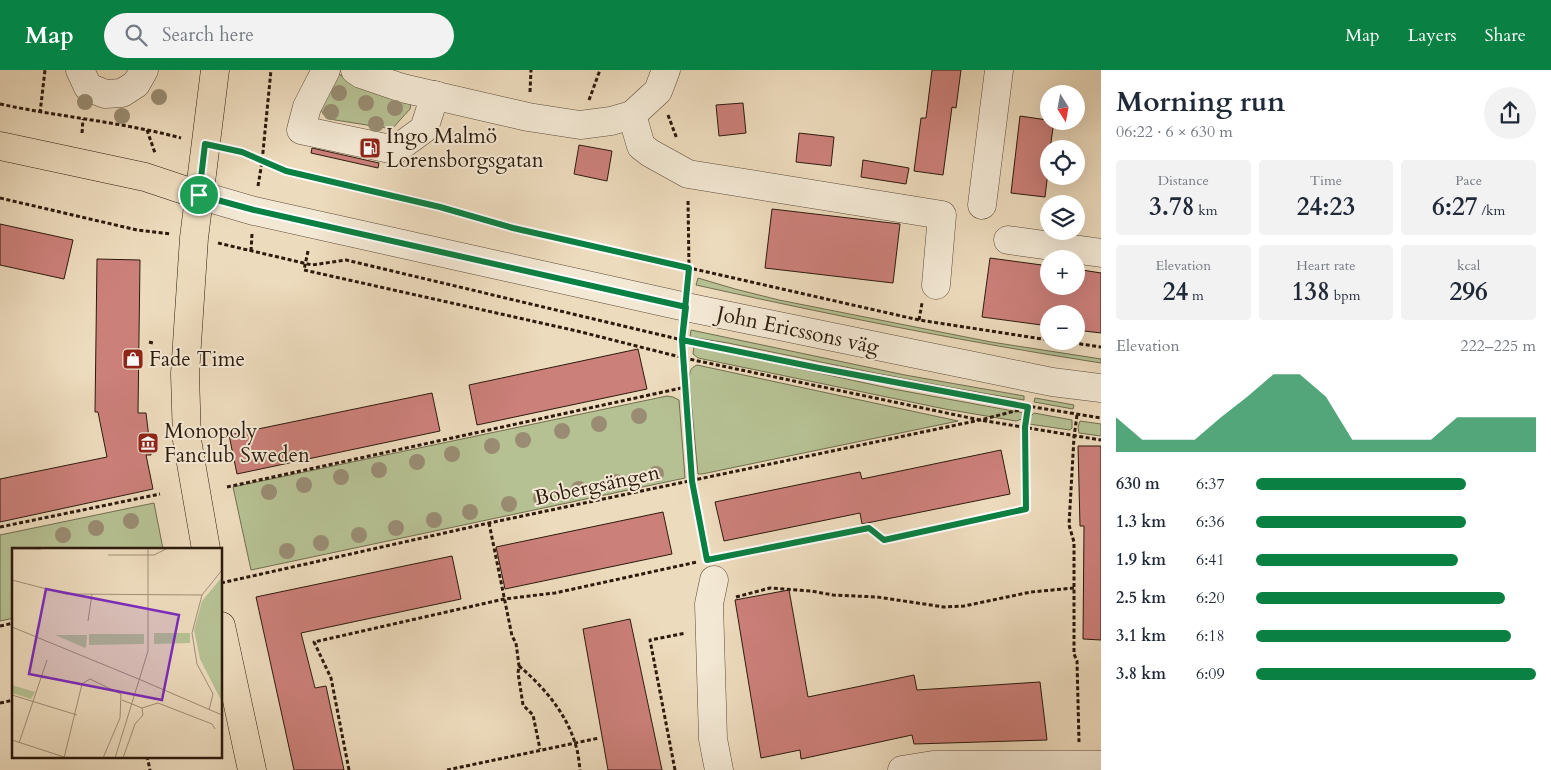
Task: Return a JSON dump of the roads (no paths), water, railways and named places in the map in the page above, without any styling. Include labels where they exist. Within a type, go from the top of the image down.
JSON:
[{"type":"main road","points":[[206,548],[187,440],[185,374],[194,238],[214,70]]},
{"type":"main road","name":"John Ericssons väg","points":[[0,146],[145,177],[199,195]]},
{"type":"main road","points":[[222,631],[252,770]]},
{"type":"street","points":[[80,70],[88,87],[104,94],[122,92],[136,84],[144,70]]},
{"type":"street","points":[[326,70],[307,107],[301,130],[395,150],[424,129],[435,95]]},
{"type":"street","points":[[982,205],[999,70]]},
{"type":"street","points":[[358,72],[402,88],[528,117],[580,125],[611,121],[632,115],[662,80]]},
{"type":"street","points":[[632,115],[641,146],[688,174],[942,214],[936,286]]},
{"type":"street","name":"John Ericssons väg","points":[[199,195],[254,210],[686,307],[1052,382],[1101,388]]},
{"type":"street","points":[[1008,240],[1101,253]]},
{"type":"street","points":[[711,578],[709,604],[713,739],[719,770]]},
{"type":"street","points":[[902,770],[933,765],[1090,765]]},
{"type":"place","name":"Ingo Malmö Lorensborgsgatan","points":[[370,148]]},
{"type":"place","name":"Fade Time","points":[[133,359]]},
{"type":"place","name":"Monopoly Fanclub Sweden","points":[[148,443]]}]
